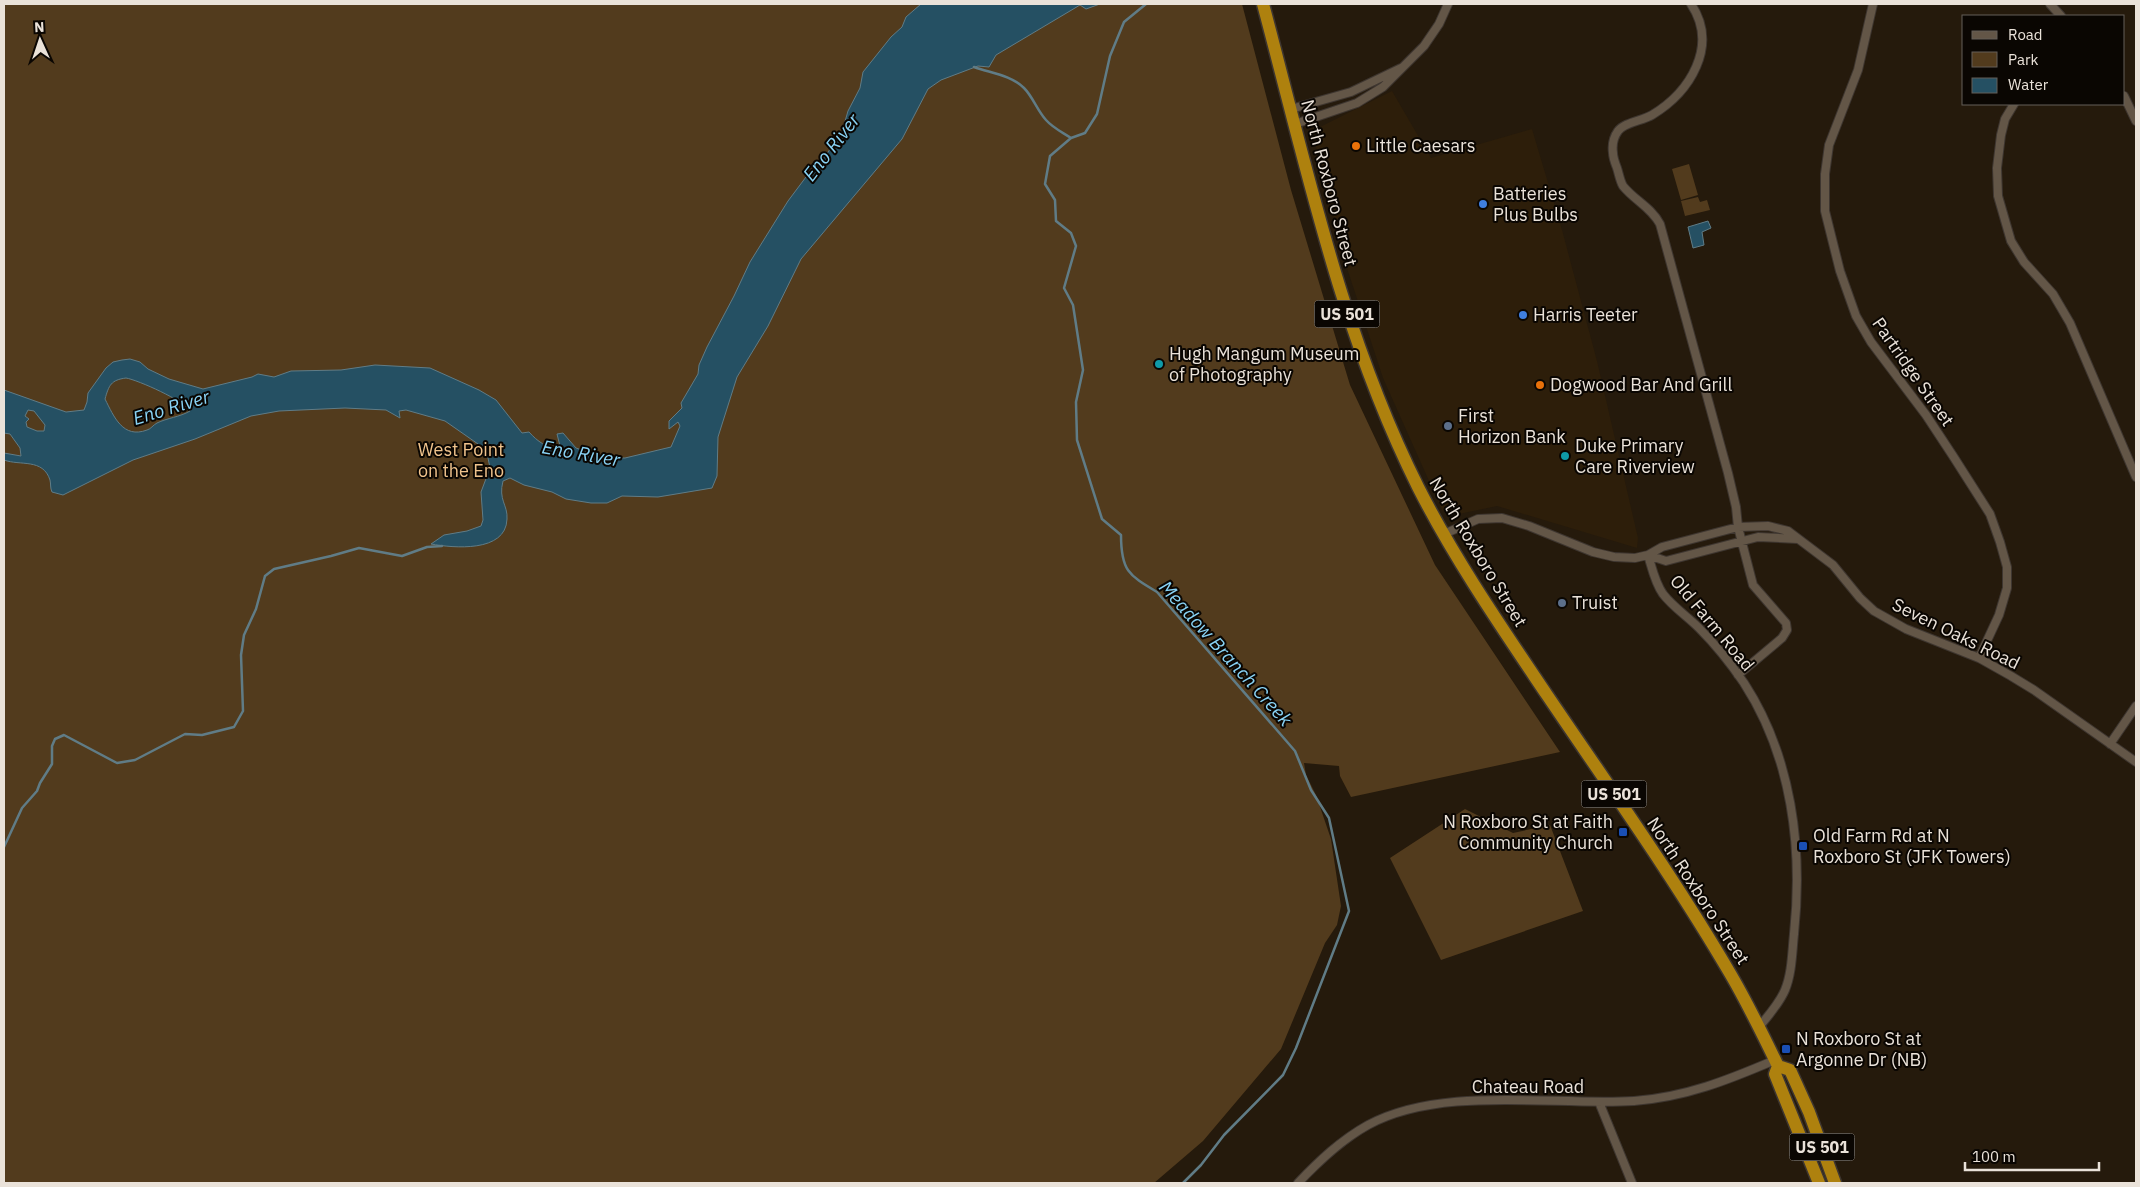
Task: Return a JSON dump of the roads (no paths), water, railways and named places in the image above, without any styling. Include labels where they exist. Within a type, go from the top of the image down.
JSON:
[{"type":"highway","name":"North Roxboro Street","points":[[1263,4],[1336,278],[1351,326],[1399,446],[1444,534],[1512,643],[1692,912],[1732,976],[1777,1063],[1776,1074],[1819,1183]]},
{"type":"highway","name":"North Roxboro Street","points":[[1777,1063],[1790,1070],[1809,1112],[1835,1183]]},
{"type":"street","points":[[1295,124],[1357,103],[1383,87],[1403,68],[1433,33],[1448,4]]},
{"type":"street","points":[[1691,4],[1699,18],[1702,38],[1700,61],[1696,70],[1680,92],[1668,104],[1650,116],[1618,131],[1613,142],[1612,155],[1622,184],[1655,214],[1660,224],[1728,473],[1741,540],[1753,584],[1784,620],[1787,630],[1782,638],[1738,675]]},
{"type":"street","name":"Partridge Street","points":[[1873,4],[1858,70],[1829,145],[1825,174],[1825,212],[1840,271],[1856,316],[1871,342],[1926,415],[1990,514],[2000,542],[2007,567],[2007,588],[1999,615],[1978,658]]},
{"type":"street","points":[[2050,4],[2060,15]]},
{"type":"street","points":[[1291,108],[1351,92],[1388,73],[1403,68]]},
{"type":"street","points":[[2125,98],[2136,122]]},
{"type":"street","points":[[2013,105],[2005,119],[1996,168],[1998,196],[2011,241],[2024,262],[2052,294],[2070,323],[2136,478]]},
{"type":"street","points":[[1444,534],[1478,519],[1502,518],[1529,526],[1604,555],[1625,558],[1648,555],[1666,561],[1741,540],[1768,537],[1798,539]]},
{"type":"street","name":"Seven Oaks Road","points":[[1648,555],[1662,547],[1738,526],[1768,526],[1788,531],[1833,565],[1860,598],[1874,610],[1906,629],[1978,658],[2034,690],[2136,762]]},
{"type":"street","name":"Old Farm Road","points":[[1648,555],[1654,576],[1663,593],[1677,609],[1699,628],[1738,675],[1754,702],[1779,758],[1790,799],[1796,835],[1795,922],[1789,974],[1780,999],[1759,1027]]},
{"type":"street","points":[[2110,744],[2136,706]]},
{"type":"street","name":"Chateau Road","points":[[1298,1183],[1333,1149],[1356,1132],[1382,1118],[1409,1110],[1466,1102],[1636,1101],[1717,1085],[1777,1063]]},
{"type":"street","points":[[1599,1102],[1632,1183]]},
{"type":"water","name":"Eno River","points":[[921,4],[1100,4],[1086,9],[1080,5],[996,55],[989,67],[978,66],[941,80],[928,89],[902,139],[801,259],[768,326],[737,377],[718,437],[717,476],[712,488],[658,497],[622,496],[607,503],[591,503],[566,499],[552,492],[524,485],[510,478],[503,481],[502,498],[507,519],[504,530],[498,538],[477,546],[452,547],[431,544],[444,535],[467,531],[481,526],[483,520],[481,492],[490,468],[487,453],[478,444],[445,421],[406,410],[399,411],[400,418],[386,410],[345,408],[279,411],[251,416],[195,439],[133,460],[63,495],[52,492],[50,480],[42,468],[4,460],[4,453],[21,456],[20,448],[10,434],[4,433],[4,390],[66,412],[84,410],[88,393],[106,368],[113,362],[130,359],[140,362],[148,369],[169,379],[203,389],[258,374],[274,377],[291,371],[341,370],[375,365],[430,368],[479,390],[496,400],[522,433],[529,432],[542,444],[554,449],[559,450],[557,434],[563,433],[576,448],[605,458],[625,458],[671,447],[680,426],[678,422],[669,429],[669,421],[682,408],[681,403],[698,374],[699,365],[707,347],[750,262],[788,201],[826,155],[842,132],[848,111],[860,88],[863,72],[891,37],[902,27],[906,17]],"holes":[[[126,378],[171,397],[190,411],[157,423],[147,430],[139,432],[126,429],[120,425],[105,399],[111,384]],[[28,410],[34,411],[45,425],[44,431],[37,431],[27,427],[26,422],[29,419],[25,416]]]},
{"type":"water","points":[[1708,221],[1711,228],[1702,232],[1704,245],[1693,248],[1688,227]]},
{"type":"waterway","name":"Meadow Branch Creek","points":[[1146,4],[1124,22],[1110,56],[1097,114],[1085,133],[1071,138],[1050,156],[1045,184],[1055,200],[1056,221],[1071,233],[1076,246],[1064,288],[1073,305],[1083,370],[1076,402],[1077,440],[1102,519],[1121,535],[1121,547],[1128,570],[1139,581],[1157,592],[1295,751],[1311,790],[1329,818],[1349,911],[1296,1048],[1283,1075],[1224,1135],[1201,1165],[1183,1183]]},
{"type":"waterway","points":[[974,67],[1007,77],[1019,84],[1024,88],[1046,120],[1071,138]]},
{"type":"waterway","points":[[4,847],[22,808],[37,791],[52,764],[52,746],[55,739],[64,735],[117,763],[135,760],[185,734],[202,735],[234,727],[243,711],[241,655],[244,635],[256,609],[265,576],[274,569],[359,548],[402,556],[427,547],[442,546]]},
{"type":"place","name":"Little Caesars","points":[[1356,146]]},
{"type":"place","name":"Batteries Plus Bulbs","points":[[1483,204]]},
{"type":"place","name":"Harris Teeter","points":[[1523,315]]},
{"type":"place","name":"Hugh Mangum Museum of Photography","points":[[1159,364]]},
{"type":"place","name":"Dogwood Bar And Grill","points":[[1540,385]]},
{"type":"place","name":"First Horizon Bank","points":[[1448,426]]},
{"type":"place","name":"Duke Primary Care Riverview","points":[[1565,456]]},
{"type":"place","name":"Truist","points":[[1562,603]]},
{"type":"place","name":"N Roxboro St at Faith Community Church","points":[[1623,832]]},
{"type":"place","name":"Old Farm Rd at N Roxboro St (JFK Towers)","points":[[1803,846]]},
{"type":"place","name":"N Roxboro St at Argonne Dr (NB)","points":[[1786,1049]]},
{"type":"park label","name":"West Point on the Eno","points":[[461,460]]}]
